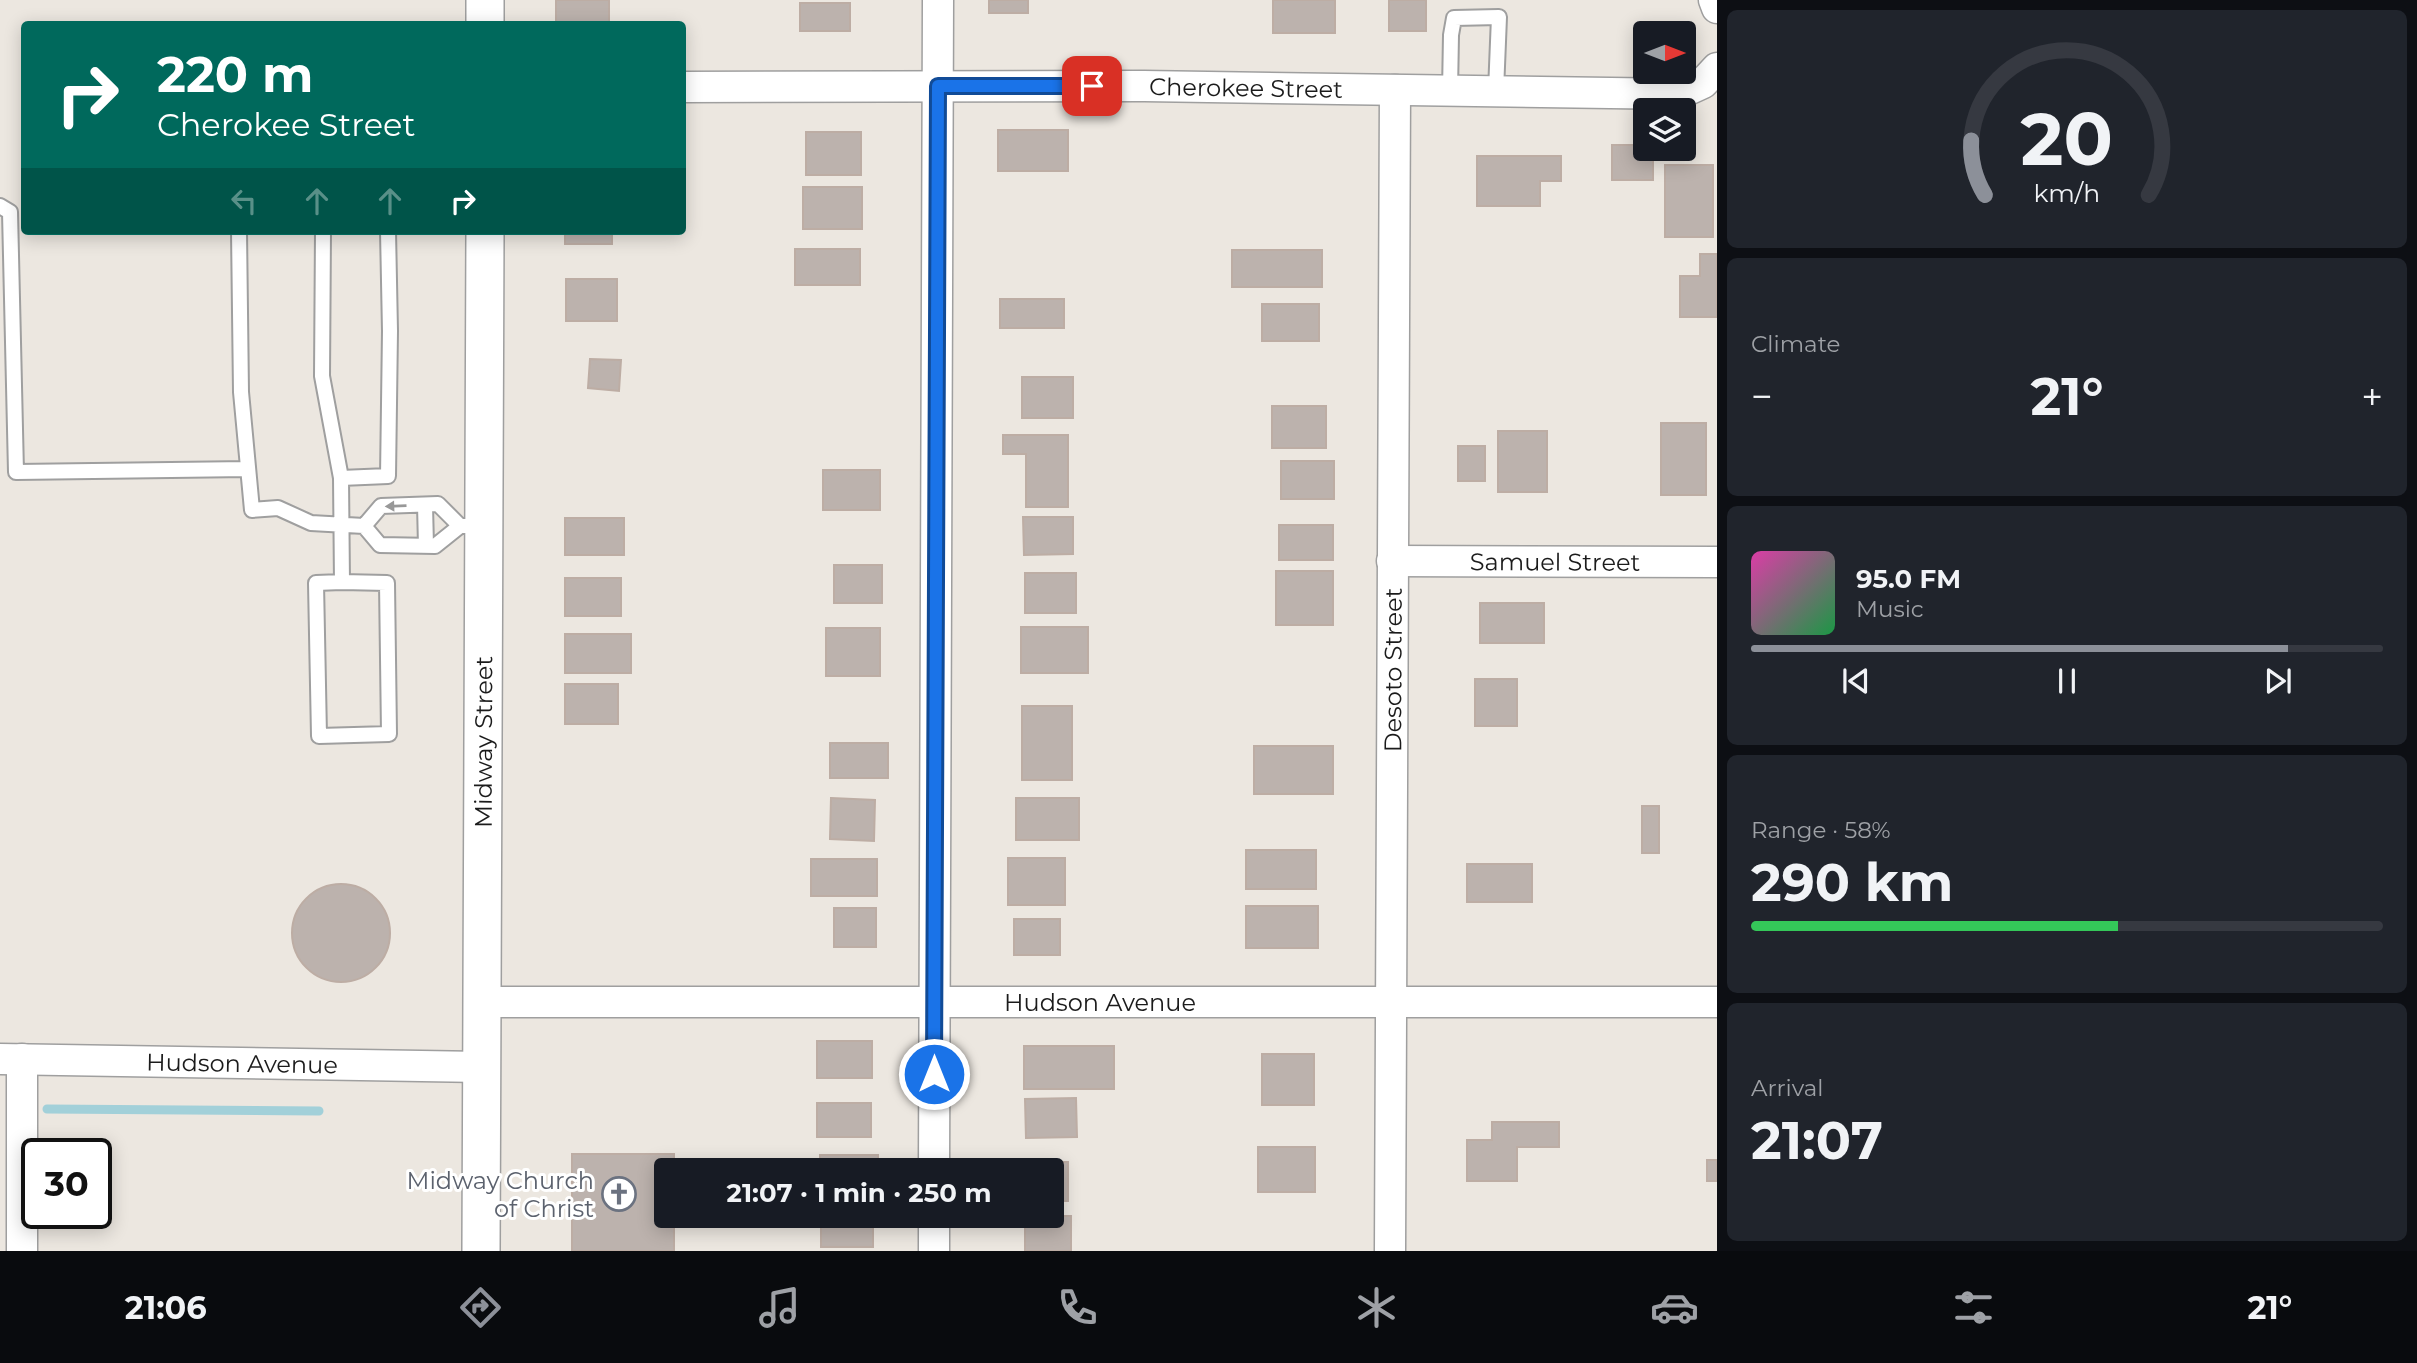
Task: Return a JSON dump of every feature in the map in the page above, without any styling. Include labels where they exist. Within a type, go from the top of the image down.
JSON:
[{"type":"street","points":[[485,0],[485,21]]},
{"type":"street","points":[[934,1158],[938,0]]},
{"type":"street","points":[[1714,0],[1717,8]]},
{"type":"street","name":"Cherokee Street","points":[[686,87],[1144,86],[1679,94],[1703,83],[1717,68]]},
{"type":"street","name":"Desoto Street","points":[[1390,1251],[1395,90]]},
{"type":"street","name":"Midway Street","points":[[481,1251],[482,1002],[472,527],[485,235]]},
{"type":"street","name":"Samuel Street","points":[[1392,561],[1717,562]]},
{"type":"street","name":"Hudson Avenue","points":[[482,1002],[1717,1002]]},
{"type":"street","points":[[11,1059],[22,1251]]},
{"type":"street","name":"Hudson Avenue","points":[[11,1059],[482,1067]]},
{"type":"street","points":[[934,1228],[934,1251]]},
{"type":"lane","points":[[1450,91],[1454,18],[1499,17],[1496,91]]},
{"type":"lane","points":[[0,206],[10,212],[16,472],[248,469]]},
{"type":"lane","points":[[239,235],[241,392],[252,510],[278,508],[311,523],[363,526],[380,545],[435,546],[472,527],[438,504],[381,506],[363,526]]},
{"type":"lane","points":[[323,235],[322,376],[341,478],[342,582]]},
{"type":"lane","points":[[341,478],[388,476],[388,235]]},
{"type":"lane","points":[[425,505],[426,546]]},
{"type":"lane","points":[[342,582],[387,583],[389,734],[319,736],[316,583],[342,582]]},
{"type":"building","points":[[556,0],[609,0],[609,21],[556,21]]},
{"type":"building","points":[[989,0],[1028,0],[1028,13],[989,13]]},
{"type":"building","points":[[1273,0],[1335,0],[1335,33],[1273,33]]},
{"type":"building","points":[[1389,0],[1426,0],[1426,31],[1389,31]]},
{"type":"building","points":[[800,3],[850,3],[850,31],[800,31]]},
{"type":"building","points":[[998,130],[1068,130],[1068,171],[998,171]]},
{"type":"building","points":[[806,132],[861,132],[861,175],[806,175]]},
{"type":"building","points":[[1612,145],[1633,145],[1633,161],[1653,161],[1653,180],[1612,180]]},
{"type":"building","points":[[1477,156],[1561,156],[1561,181],[1540,181],[1540,206],[1477,206]]},
{"type":"building","points":[[1665,165],[1713,165],[1713,237],[1665,237]]},
{"type":"building","points":[[803,187],[862,187],[862,229],[803,229]]},
{"type":"building","points":[[565,235],[612,235],[612,244],[565,244]]},
{"type":"building","points":[[795,249],[860,249],[860,285],[795,285]]},
{"type":"building","points":[[1232,250],[1322,250],[1322,287],[1232,287]]},
{"type":"building","points":[[1700,254],[1717,254],[1717,317],[1680,317],[1680,276],[1700,276]]},
{"type":"building","points":[[566,279],[617,279],[617,321],[566,321]]},
{"type":"building","points":[[1000,299],[1064,299],[1064,328],[1000,328]]},
{"type":"building","points":[[1262,304],[1319,304],[1319,341],[1262,341]]},
{"type":"building","points":[[590,359],[621,360],[619,391],[588,388]]},
{"type":"building","points":[[1022,377],[1073,377],[1073,418],[1022,418]]},
{"type":"building","points":[[1272,406],[1326,406],[1326,448],[1272,448]]},
{"type":"building","points":[[1661,423],[1706,423],[1706,495],[1661,495]]},
{"type":"building","points":[[1498,431],[1547,431],[1547,492],[1498,492]]},
{"type":"building","points":[[1003,435],[1068,435],[1068,507],[1026,507],[1026,454],[1003,454]]},
{"type":"building","points":[[1458,446],[1485,446],[1485,481],[1458,481]]},
{"type":"building","points":[[1281,461],[1334,461],[1334,499],[1281,499]]},
{"type":"building","points":[[823,470],[880,470],[880,510],[823,510]]},
{"type":"building","points":[[1023,517],[1073,517],[1073,554],[1024,555]]},
{"type":"building","points":[[565,518],[624,518],[624,555],[565,555]]},
{"type":"building","points":[[1279,525],[1333,525],[1333,560],[1279,560]]},
{"type":"building","points":[[834,565],[882,565],[882,603],[834,603]]},
{"type":"building","points":[[1276,571],[1333,571],[1333,625],[1276,625]]},
{"type":"building","points":[[1025,573],[1076,573],[1076,613],[1025,613]]},
{"type":"building","points":[[565,578],[621,578],[621,616],[565,616]]},
{"type":"building","points":[[1480,603],[1544,603],[1544,643],[1480,643]]},
{"type":"building","points":[[1021,627],[1088,627],[1088,673],[1021,673]]},
{"type":"building","points":[[826,628],[880,628],[880,676],[826,676]]},
{"type":"building","points":[[565,634],[631,634],[631,673],[565,673]]},
{"type":"building","points":[[1475,679],[1517,679],[1517,726],[1475,726]]},
{"type":"building","points":[[565,684],[618,684],[618,724],[565,724]]},
{"type":"building","points":[[1022,706],[1072,706],[1072,780],[1022,780]]},
{"type":"building","points":[[830,743],[888,743],[888,778],[830,778]]},
{"type":"building","points":[[1254,746],[1333,746],[1333,794],[1254,794]]},
{"type":"building","points":[[831,798],[875,800],[874,841],[830,839]]},
{"type":"building","points":[[1016,798],[1079,798],[1079,840],[1016,840]]},
{"type":"building","points":[[1642,806],[1659,806],[1659,853],[1642,853]]},
{"type":"building","points":[[1246,850],[1316,850],[1316,889],[1246,889]]},
{"type":"building","points":[[1008,858],[1065,858],[1065,905],[1008,905]]},
{"type":"building","points":[[811,859],[877,859],[877,896],[811,896]]},
{"type":"building","points":[[1467,864],[1532,864],[1532,902],[1467,902]]},
{"type":"building","points":[[341,884],[360,888],[376,898],[386,914],[390,933],[386,952],[376,968],[360,978],[341,982],[322,978],[306,968],[296,952],[292,933],[296,914],[306,898],[322,888]]},
{"type":"building","points":[[1246,906],[1318,906],[1318,948],[1246,948]]},
{"type":"building","points":[[834,908],[876,908],[876,947],[834,947]]},
{"type":"building","points":[[1014,919],[1060,919],[1060,955],[1014,955]]},
{"type":"building","points":[[817,1041],[872,1041],[872,1078],[817,1078]]},
{"type":"building","points":[[1024,1046],[1114,1046],[1114,1089],[1024,1089]]},
{"type":"building","points":[[1262,1054],[1314,1054],[1314,1105],[1262,1105]]},
{"type":"building","points":[[1076,1098],[1077,1137],[1026,1138],[1025,1099]]},
{"type":"building","points":[[817,1103],[871,1103],[871,1137],[817,1137]]},
{"type":"building","points":[[1492,1122],[1559,1122],[1559,1147],[1517,1147],[1517,1181],[1467,1181],[1467,1140],[1492,1140]]},
{"type":"building","points":[[1258,1147],[1315,1147],[1315,1192],[1258,1192]]},
{"type":"building","name":"Midway Church of Christ","points":[[572,1154],[674,1154],[674,1158],[654,1158],[654,1228],[674,1228],[674,1251],[572,1251]]},
{"type":"building","points":[[820,1155],[878,1155],[878,1158],[820,1158]]},
{"type":"building","points":[[1707,1160],[1717,1160],[1717,1181],[1707,1181]]},
{"type":"building","points":[[1064,1162],[1068,1162],[1068,1201],[1064,1201]]},
{"type":"building","points":[[1064,1216],[1071,1216],[1071,1251],[1025,1251],[1025,1228],[1064,1228]]},
{"type":"building","points":[[821,1228],[873,1228],[873,1247],[821,1247]]},
{"type":"waterway","points":[[47,1109],[319,1111]]},
{"type":"place","name":"Midway Church of Christ","points":[[619,1194]]},
{"type":"route","points":[[934,1074],[938,86],[1092,86]]}]
